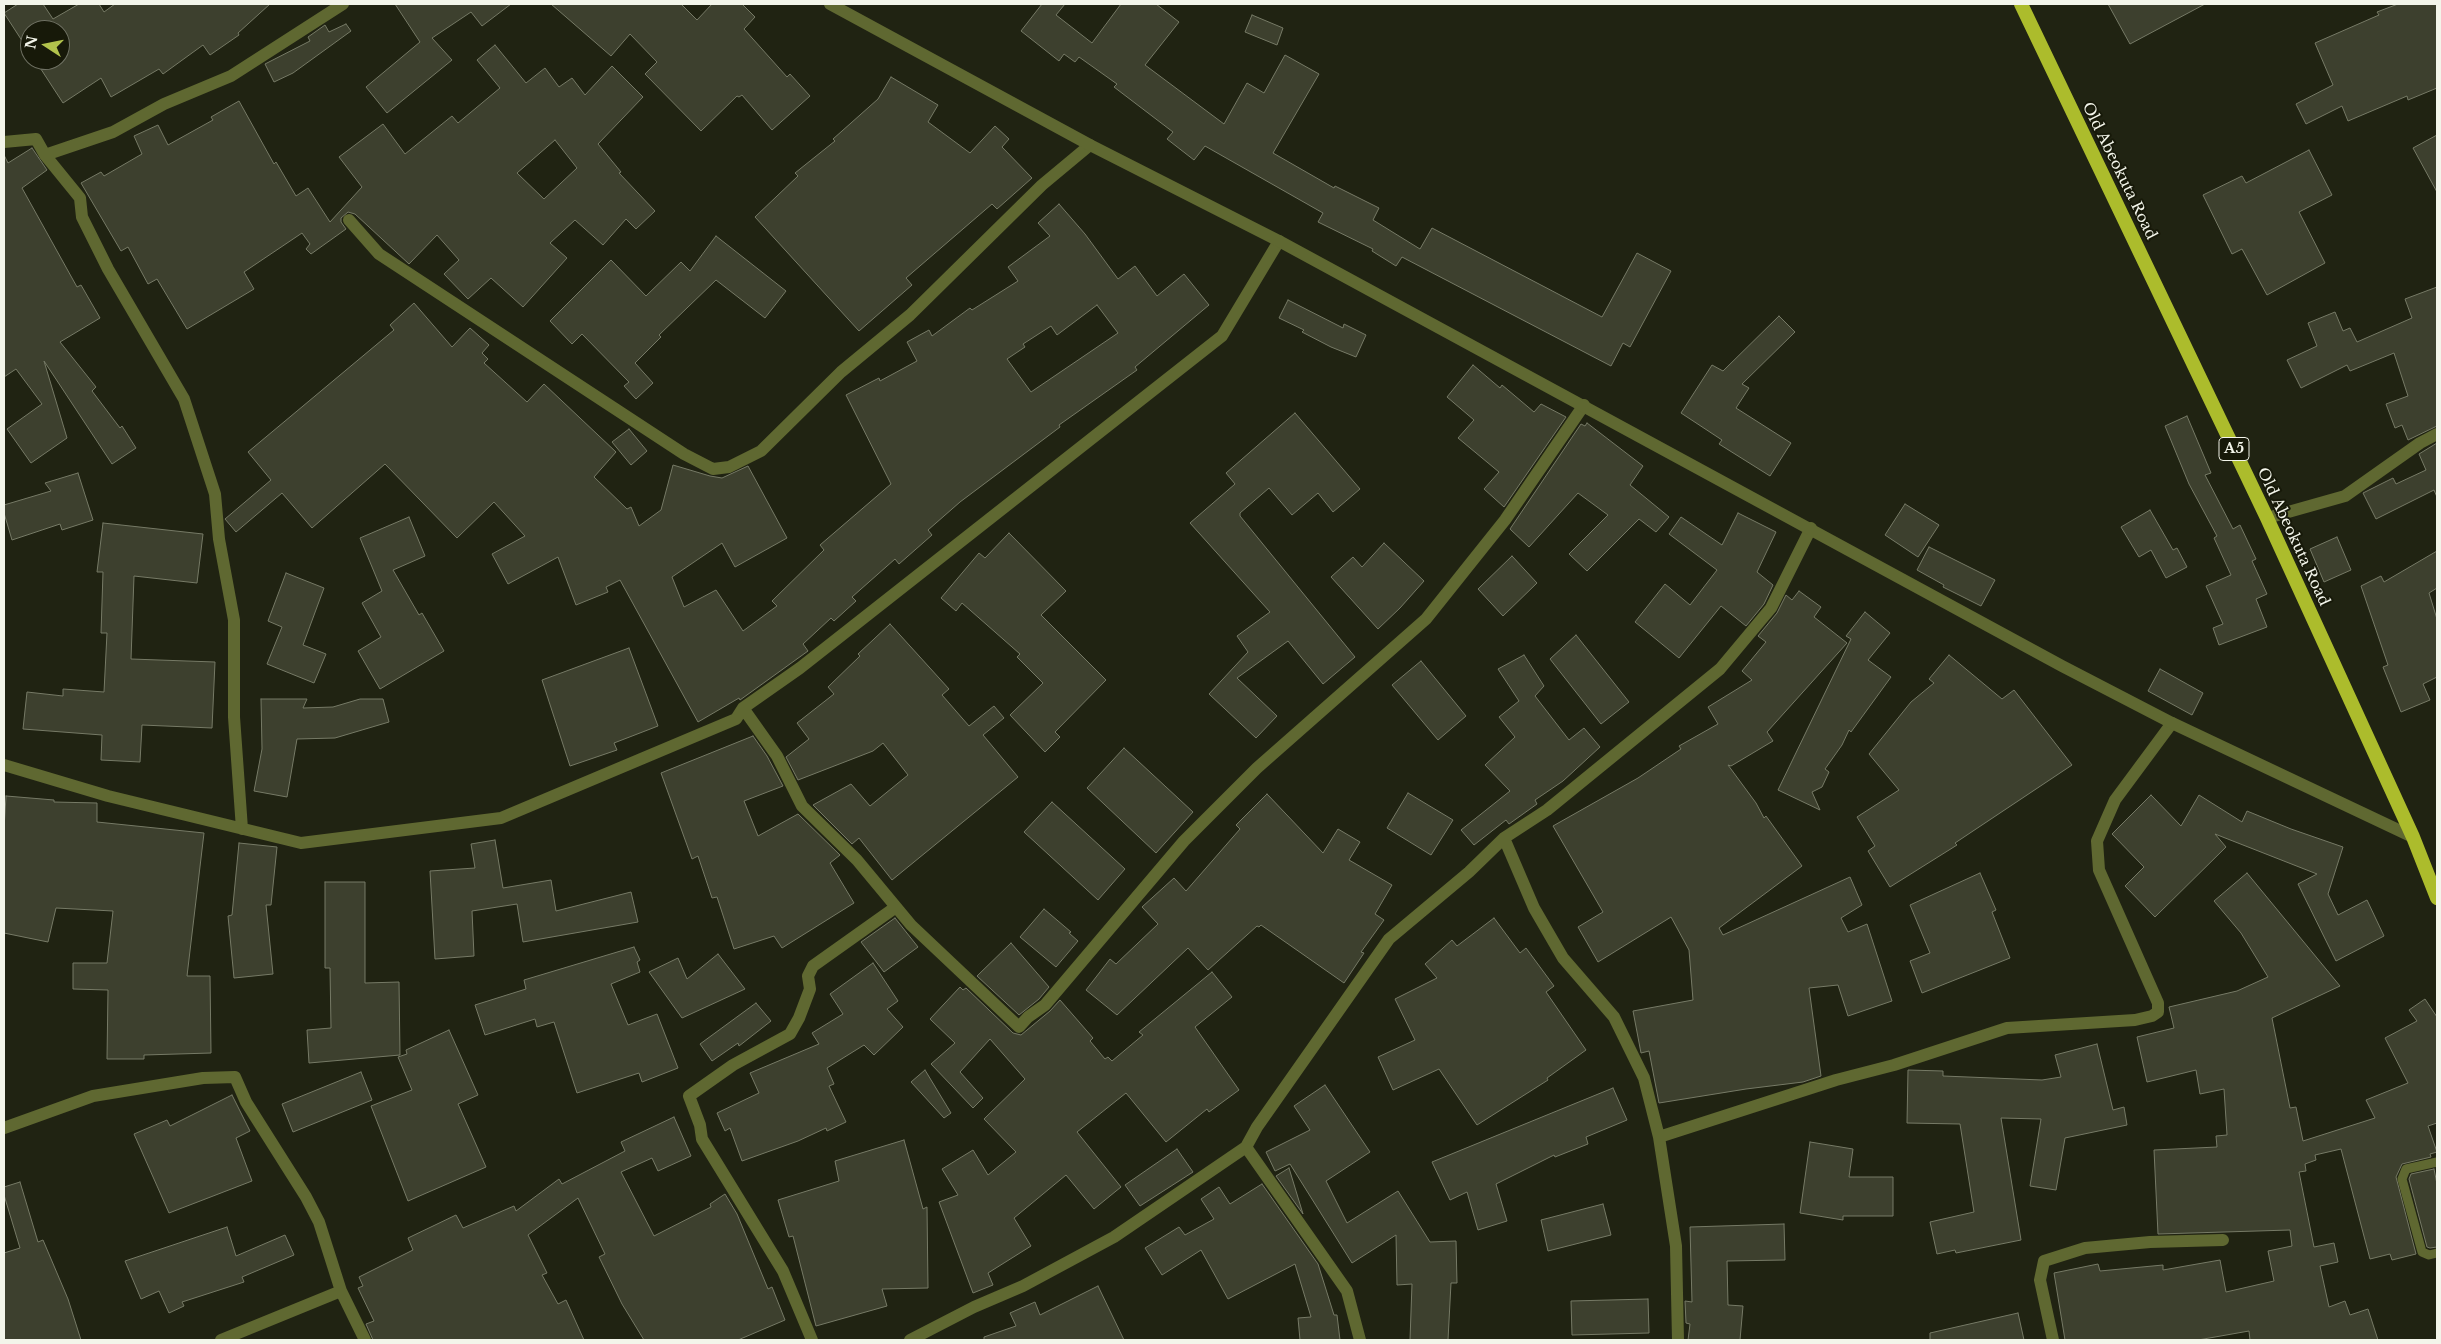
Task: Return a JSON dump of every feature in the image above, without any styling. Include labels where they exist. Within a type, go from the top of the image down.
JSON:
[{"type":"highway","name":"Old Abeokuta Road","points":[[2021,4],[2267,518],[2413,836],[2437,898]]},
{"type":"street","points":[[45,155],[113,132],[164,104],[231,76],[343,4]]},
{"type":"street","points":[[830,4],[1090,145],[1279,240],[1909,583],[2172,723],[2413,836]]},
{"type":"street","points":[[4,142],[36,139],[45,155],[80,198],[82,217],[108,269],[184,399],[215,494],[219,539],[234,620],[234,716],[242,829]]},
{"type":"street","points":[[349,220],[379,254],[684,454],[714,469],[729,467],[762,451],[841,372],[910,315],[1042,185],[1090,145]]},
{"type":"street","points":[[4,765],[108,796],[300,843],[501,818],[736,719],[743,708],[800,668],[1222,336],[1279,240]]},
{"type":"street","points":[[743,708],[777,756],[802,806],[857,860],[911,925],[1019,1027],[1028,1017],[1045,1006],[1184,841],[1257,768],[1426,619],[1505,520],[1584,405]]},
{"type":"street","points":[[2267,518],[2344,496],[2420,443],[2437,434]]},
{"type":"street","points":[[910,1340],[974,1307],[1023,1286],[1114,1237],[1246,1147],[1257,1127],[1389,939],[1469,872],[1504,838],[1547,810],[1720,669],[1771,608],[1811,528]]},
{"type":"street","points":[[1659,1137],[1836,1080],[1894,1065],[2007,1028],[2135,1020],[2152,1016],[2158,1012],[2158,1003],[2099,870],[2097,841],[2115,800],[2172,723]]},
{"type":"street","points":[[1504,838],[1534,908],[1563,958],[1614,1017],[1644,1078],[1659,1137],[1676,1246],[1678,1340]]},
{"type":"street","points":[[812,1340],[782,1271],[702,1139],[700,1125],[690,1096],[733,1065],[790,1034],[799,1018],[810,989],[808,976],[813,966],[896,907]]},
{"type":"street","points":[[4,1128],[93,1096],[203,1078],[235,1077],[246,1102],[306,1197],[319,1222],[341,1292],[365,1340]]},
{"type":"street","points":[[1246,1147],[1347,1291],[1360,1340]]},
{"type":"street","points":[[2053,1340],[2040,1280],[2044,1261],[2085,1248],[2150,1242],[2222,1240]]},
{"type":"street","points":[[221,1340],[341,1292]]},
{"type":"lane","points":[[2437,1162],[2406,1169],[2402,1179],[2422,1252],[2429,1255],[2437,1253]]},
{"type":"building","points":[[18,4],[43,4],[53,19],[79,4],[99,4],[104,12],[115,4],[270,4],[238,33],[239,35],[210,55],[203,45],[163,74],[159,69],[111,97],[101,78],[63,103],[42,70],[70,70],[70,20],[20,20],[20,38],[4,13]]},
{"type":"building","points":[[395,4],[511,4],[482,26],[471,12],[432,38],[452,60],[387,113],[366,87],[420,42]]},
{"type":"building","points":[[551,4],[681,4],[697,20],[712,4],[742,4],[755,17],[744,29],[787,77],[790,74],[810,96],[772,130],[742,95],[737,96],[701,131],[645,74],[657,62],[630,34],[611,56]]},
{"type":"building","points":[[1042,4],[1065,4],[1056,15],[1092,43],[1121,4],[1156,4],[1179,22],[1145,65],[1224,124],[1247,83],[1264,93],[1285,55],[1319,74],[1273,153],[1334,188],[1335,186],[1379,208],[1373,220],[1420,249],[1432,228],[1602,317],[1637,253],[1671,271],[1630,347],[1623,343],[1611,366],[1402,257],[1396,266],[1372,251],[1373,249],[1318,222],[1323,213],[1205,146],[1194,160],[1167,139],[1173,132],[1114,87],[1117,84],[1079,57],[1075,62],[1064,54],[1059,61],[1021,31]]},
{"type":"building","points":[[2108,4],[2205,4],[2130,44]]},
{"type":"building","points":[[2398,4],[2437,4],[2437,88],[2408,100],[2407,96],[2348,121],[2342,106],[2306,124],[2296,104],[2333,85],[2315,43],[2379,15],[2377,12]]},
{"type":"building","points":[[1252,15],[1283,28],[1277,45],[1245,32]]},
{"type":"building","points":[[346,24],[351,31],[293,73],[274,82],[265,64],[310,41],[308,37],[325,25],[329,32]]},
{"type":"building","points":[[495,45],[526,83],[545,68],[559,87],[572,78],[585,95],[612,66],[643,97],[598,144],[621,172],[619,173],[655,211],[636,229],[626,219],[603,245],[575,220],[550,243],[567,258],[523,307],[491,278],[468,299],[444,274],[459,260],[437,235],[409,264],[355,214],[348,212],[341,218],[341,222],[346,229],[311,254],[306,249],[310,244],[302,233],[244,272],[254,289],[187,329],[157,279],[148,284],[128,247],[121,251],[81,183],[101,172],[104,176],[142,154],[134,136],[158,125],[168,145],[213,120],[211,117],[239,101],[274,164],[276,162],[296,196],[308,188],[330,222],[362,187],[339,157],[383,124],[405,154],[452,116],[458,123],[500,88],[477,60]],"holes":[[[555,140],[577,168],[544,199],[517,173]]]},
{"type":"building","points":[[891,77],[938,105],[928,122],[970,153],[995,126],[1009,139],[1002,147],[1032,178],[997,209],[992,204],[906,278],[912,285],[859,331],[755,217],[798,176],[795,173],[835,141],[833,139],[878,99]]},
{"type":"building","points":[[2437,135],[2437,192],[2413,148]]},
{"type":"building","points":[[32,148],[47,170],[22,188],[77,287],[81,285],[100,318],[60,342],[96,387],[92,391],[120,428],[122,426],[136,448],[112,464],[44,361],[67,438],[31,463],[7,429],[42,404],[16,369],[4,377],[4,155],[8,163]]},
{"type":"building","points":[[2309,150],[2332,195],[2299,212],[2325,263],[2267,295],[2242,249],[2232,254],[2203,195],[2242,176],[2246,183]]},
{"type":"building","points":[[1059,204],[1085,234],[1118,279],[1135,266],[1157,296],[1184,274],[1209,305],[1135,367],[1137,370],[1059,425],[1060,427],[960,502],[928,530],[932,535],[899,564],[895,559],[852,597],[856,601],[834,621],[831,618],[803,644],[808,651],[740,700],[739,698],[698,722],[620,580],[606,587],[608,592],[576,605],[558,557],[508,584],[492,554],[525,536],[494,502],[457,538],[385,464],[312,528],[282,493],[236,532],[225,519],[271,480],[248,452],[394,330],[390,325],[414,303],[452,347],[470,328],[489,345],[482,353],[488,359],[484,363],[527,402],[544,384],[616,452],[594,477],[627,509],[631,507],[639,526],[661,510],[673,465],[722,478],[748,466],[787,538],[735,567],[722,543],[672,577],[684,607],[716,590],[743,631],[777,606],[772,601],[824,550],[820,545],[891,484],[846,395],[879,378],[880,381],[917,361],[907,342],[929,330],[932,336],[970,308],[972,310],[1018,281],[1008,267],[1050,236],[1038,223]],"holes":[[[1097,305],[1118,333],[1031,392],[1007,359],[1025,347],[1023,344],[1051,326],[1057,335]]]},
{"type":"building","points":[[716,236],[786,291],[765,318],[716,280],[659,335],[661,337],[635,363],[653,383],[636,399],[624,386],[629,382],[582,334],[572,344],[550,321],[611,260],[646,296],[681,262],[690,271]]},
{"type":"building","points":[[2437,287],[2437,426],[2408,440],[2402,425],[2395,428],[2386,404],[2408,396],[2394,353],[2350,371],[2347,365],[2301,388],[2287,360],[2317,346],[2308,323],[2335,312],[2343,331],[2350,328],[2357,342],[2412,318],[2405,299]]},
{"type":"building","points":[[1288,300],[1343,328],[1344,324],[1366,335],[1356,357],[1331,347],[1302,332],[1304,330],[1279,318]]},
{"type":"building","points":[[1779,316],[1795,332],[1742,384],[1749,388],[1736,408],[1791,443],[1770,476],[1719,444],[1722,440],[1681,413],[1712,365],[1723,371]]},
{"type":"building","points":[[1473,365],[1500,388],[1502,385],[1534,412],[1541,404],[1566,417],[1504,507],[1484,489],[1499,472],[1458,438],[1474,420],[1447,397]]},
{"type":"building","points":[[1295,413],[1360,489],[1333,512],[1318,493],[1292,515],[1269,488],[1240,513],[1240,516],[1355,657],[1323,684],[1288,641],[1237,678],[1277,716],[1256,738],[1209,694],[1248,652],[1237,636],[1270,612],[1190,523],[1235,484],[1226,473]]},
{"type":"building","points":[[2187,416],[2211,473],[2205,475],[2233,529],[2240,525],[2256,559],[2252,561],[2267,594],[2256,599],[2267,627],[2219,645],[2213,628],[2223,624],[2206,586],[2231,575],[2214,538],[2217,536],[2189,484],[2165,426]]},
{"type":"building","points":[[1587,423],[1643,466],[1630,485],[1669,517],[1656,532],[1639,519],[1587,571],[1569,554],[1608,515],[1578,493],[1529,547],[1510,529],[1581,424],[1585,426]]},
{"type":"building","points":[[629,429],[647,451],[631,465],[612,442]]},
{"type":"building","points":[[2437,443],[2437,497],[2434,490],[2376,519],[2363,493],[2393,478],[2396,484],[2426,470],[2419,454]]},
{"type":"building","points":[[78,473],[93,520],[62,530],[60,524],[12,540],[4,513],[4,505],[51,491],[45,483]]},
{"type":"building","points":[[1905,504],[1939,525],[1918,557],[1885,535]]},
{"type":"building","points":[[2150,510],[2173,550],[2177,548],[2187,567],[2166,578],[2151,550],[2139,557],[2121,527]]},
{"type":"building","points":[[1738,513],[1776,532],[1757,572],[1773,585],[1764,604],[1746,626],[1721,606],[1679,658],[1635,622],[1665,584],[1690,605],[1717,570],[1669,534],[1681,517],[1722,545]]},
{"type":"building","points":[[409,517],[425,556],[393,570],[419,615],[422,613],[444,651],[380,689],[358,651],[381,637],[362,603],[382,591],[360,538]]},
{"type":"building","points":[[103,523],[203,534],[197,583],[134,576],[131,659],[215,662],[212,728],[142,725],[140,762],[101,760],[102,735],[23,729],[27,692],[63,696],[63,689],[104,692],[107,633],[101,633],[103,572],[97,572]]},
{"type":"building","points":[[1009,533],[1066,591],[1041,615],[1106,680],[1055,732],[1060,737],[1045,752],[1010,715],[1043,683],[1017,657],[1020,654],[962,603],[956,611],[941,598],[979,553],[985,558]]},
{"type":"building","points":[[2337,537],[2351,570],[2324,582],[2310,549]]},
{"type":"building","points":[[1384,543],[1424,581],[1378,629],[1331,577],[1353,557],[1362,567]]},
{"type":"building","points":[[1929,547],[1995,580],[1981,606],[1943,587],[1944,585],[1917,570]]},
{"type":"building","points":[[2437,551],[2437,588],[2429,593],[2437,619],[2437,677],[2423,684],[2430,700],[2401,712],[2383,667],[2388,665],[2361,586],[2381,576],[2384,582]]},
{"type":"building","points":[[1512,556],[1537,583],[1503,616],[1478,589]]},
{"type":"building","points":[[286,573],[324,588],[303,645],[326,654],[314,683],[267,664],[282,627],[268,621]]},
{"type":"building","points":[[1799,591],[1821,607],[1814,617],[1847,643],[1767,732],[1773,741],[1731,766],[1728,765],[1756,803],[1764,818],[1766,816],[1802,866],[1719,928],[1723,935],[1850,877],[1862,905],[1841,918],[1848,932],[1867,924],[1892,1001],[1848,1016],[1838,985],[1809,988],[1821,1076],[1803,1082],[1659,1103],[1649,1051],[1641,1053],[1633,1011],[1693,1000],[1689,950],[1671,917],[1598,962],[1578,927],[1603,912],[1553,826],[1638,778],[1681,749],[1679,746],[1718,724],[1708,707],[1752,680],[1742,671],[1766,642],[1758,636],[1777,613],[1786,595],[1792,600]]},
{"type":"building","points":[[1865,612],[1890,633],[1868,660],[1891,677],[1851,732],[1849,730],[1842,745],[1825,769],[1829,772],[1822,787],[1812,792],[1820,810],[1778,790],[1851,639],[1846,636]]},
{"type":"building","points":[[890,624],[949,689],[942,695],[969,726],[994,706],[1004,718],[983,735],[1018,777],[892,880],[859,838],[852,844],[813,805],[851,784],[870,806],[908,775],[883,743],[873,751],[798,780],[786,757],[809,739],[797,723],[834,694],[828,687],[860,656],[858,654]]},
{"type":"building","points":[[1576,635],[1629,702],[1601,724],[1550,659]]},
{"type":"building","points":[[629,648],[658,726],[614,743],[617,750],[570,766],[542,680]]},
{"type":"building","points":[[1524,655],[1544,686],[1535,696],[1569,740],[1584,728],[1600,747],[1563,781],[1535,800],[1537,804],[1509,824],[1506,820],[1474,845],[1461,830],[1510,791],[1485,765],[1515,737],[1499,717],[1519,701],[1498,669]]},
{"type":"building","points":[[1949,655],[2002,699],[2014,690],[2072,765],[1955,843],[1957,845],[1890,887],[1868,851],[1875,846],[1857,817],[1899,790],[1869,754],[1911,702],[1934,683],[1929,679]]},
{"type":"building","points":[[1421,661],[1466,716],[1438,740],[1392,685]]},
{"type":"building","points":[[2160,669],[2203,693],[2192,715],[2148,691]]},
{"type":"building","points":[[261,699],[307,699],[303,708],[333,707],[360,699],[383,699],[389,722],[335,738],[297,739],[287,797],[254,791],[262,749]]},
{"type":"building","points":[[753,736],[767,756],[783,786],[744,801],[758,836],[798,814],[840,855],[830,863],[854,903],[782,948],[774,936],[734,949],[717,897],[712,898],[698,856],[692,859],[661,773]]},
{"type":"building","points":[[1124,748],[1193,812],[1156,853],[1087,788]]},
{"type":"building","points":[[1408,793],[1453,820],[1431,855],[1387,828]]},
{"type":"building","points":[[1267,794],[1323,853],[1338,829],[1360,842],[1349,860],[1392,885],[1375,914],[1384,920],[1361,952],[1364,953],[1344,983],[1261,925],[1257,926],[1208,970],[1188,948],[1117,1015],[1086,990],[1110,959],[1116,964],[1158,924],[1142,907],[1174,878],[1186,891],[1240,829],[1236,825]]},
{"type":"building","points":[[2151,795],[2181,826],[2199,795],[2242,822],[2247,811],[2343,847],[2328,894],[2338,915],[2367,900],[2384,936],[2336,961],[2298,884],[2317,874],[2215,834],[2226,847],[2155,917],[2125,886],[2144,867],[2112,834]]},
{"type":"building","points":[[6,796],[54,800],[54,802],[97,803],[97,822],[204,833],[187,976],[210,976],[211,1053],[144,1055],[144,1059],[107,1059],[108,990],[73,989],[73,963],[107,963],[113,911],[56,908],[48,942],[4,933],[4,829]]},
{"type":"building","points":[[1052,802],[1125,869],[1098,900],[1024,832]]},
{"type":"building","points":[[495,840],[503,888],[551,880],[556,911],[631,892],[638,922],[523,942],[517,904],[472,911],[474,956],[435,959],[430,871],[475,868],[471,844]]},
{"type":"building","points":[[239,843],[277,847],[271,905],[266,905],[273,974],[234,978],[228,916],[232,915]]},
{"type":"building","points":[[1980,873],[1996,910],[1992,912],[2010,958],[1922,993],[1910,961],[1930,953],[1910,905]]},
{"type":"building","points":[[2247,873],[2340,986],[2272,1018],[2290,1108],[2296,1107],[2303,1141],[2375,1118],[2366,1100],[2408,1083],[2385,1038],[2417,1021],[2409,1010],[2425,999],[2437,1017],[2437,1123],[2428,1126],[2437,1152],[2430,1154],[2431,1157],[2402,1164],[2396,1177],[2416,1254],[2392,1260],[2390,1254],[2370,1259],[2341,1149],[2315,1155],[2316,1160],[2305,1164],[2306,1171],[2299,1172],[2314,1247],[2334,1243],[2338,1262],[2320,1266],[2329,1307],[2345,1301],[2350,1315],[2368,1309],[2378,1340],[2250,1340],[2249,1331],[2198,1340],[2065,1340],[2054,1273],[2098,1264],[2100,1271],[2163,1265],[2163,1270],[2220,1260],[2226,1292],[2274,1281],[2268,1251],[2292,1246],[2290,1230],[2158,1234],[2154,1150],[2217,1147],[2216,1136],[2227,1135],[2224,1089],[2200,1094],[2196,1070],[2147,1082],[2137,1037],[2174,1028],[2169,1007],[2237,991],[2268,977],[2241,933],[2214,901]]},
{"type":"building","points":[[325,882],[365,882],[365,983],[399,982],[400,1055],[309,1063],[307,1030],[331,1028],[330,968],[325,968]]},
{"type":"building","points":[[1044,909],[1071,932],[1069,933],[1078,941],[1056,967],[1020,937]]},
{"type":"building","points":[[895,918],[918,947],[884,972],[861,942]]},
{"type":"building","points":[[1494,918],[1520,953],[1526,948],[1554,986],[1546,992],[1586,1050],[1547,1078],[1548,1080],[1477,1125],[1439,1069],[1393,1090],[1378,1057],[1415,1040],[1395,999],[1437,978],[1425,964],[1452,940],[1457,946]]},
{"type":"building","points":[[1011,943],[1049,987],[1039,999],[1019,1015],[977,976]]},
{"type":"building","points":[[634,947],[640,960],[637,962],[640,972],[611,984],[628,1025],[657,1014],[678,1068],[642,1082],[639,1073],[577,1093],[554,1022],[537,1027],[535,1019],[485,1035],[475,1005],[526,989],[524,980]]},
{"type":"building","points":[[718,954],[745,989],[682,1018],[649,972],[678,958],[687,979]]},
{"type":"building","points":[[873,963],[898,1001],[887,1009],[903,1027],[874,1055],[864,1045],[827,1068],[834,1084],[829,1086],[846,1122],[827,1131],[826,1128],[798,1141],[742,1161],[730,1128],[725,1131],[717,1113],[759,1093],[750,1073],[819,1044],[812,1033],[843,1014],[830,994]]},
{"type":"building","points":[[1212,972],[1232,997],[1195,1027],[1239,1090],[1209,1112],[1207,1109],[1166,1142],[1126,1093],[1077,1132],[1121,1187],[1094,1209],[1066,1175],[1014,1218],[1031,1246],[988,1273],[993,1285],[973,1293],[939,1202],[958,1195],[942,1169],[973,1150],[988,1175],[1016,1152],[984,1119],[1025,1079],[990,1039],[960,1072],[983,1098],[973,1108],[931,1064],[955,1043],[930,1019],[960,987],[963,990],[966,988],[1013,1033],[1021,1035],[1050,1011],[1060,1000],[1093,1038],[1090,1041],[1105,1059],[1108,1057],[1112,1061],[1143,1035],[1139,1032]]},
{"type":"building","points":[[756,1003],[771,1021],[739,1046],[738,1043],[712,1061],[700,1044]]},
{"type":"building","points":[[449,1030],[478,1095],[458,1104],[486,1167],[408,1201],[371,1106],[412,1090],[398,1057],[407,1054],[406,1050]]},
{"type":"building","points":[[2097,1044],[2113,1110],[2124,1107],[2127,1125],[2065,1138],[2056,1190],[2030,1186],[2041,1119],[2001,1118],[2021,1240],[1956,1253],[1955,1250],[1937,1254],[1930,1222],[1974,1212],[1960,1124],[1907,1123],[1908,1070],[1943,1071],[1943,1076],[2042,1080],[2061,1077],[2055,1055]]},
{"type":"building","points":[[925,1070],[951,1113],[944,1118],[911,1082]]},
{"type":"building","points":[[361,1072],[372,1100],[293,1132],[282,1104]]},
{"type":"building","points":[[1325,1085],[1370,1152],[1326,1181],[1347,1223],[1398,1191],[1430,1242],[1456,1241],[1457,1283],[1451,1283],[1448,1340],[1410,1340],[1412,1284],[1397,1285],[1396,1235],[1352,1263],[1290,1164],[1275,1171],[1266,1152],[1310,1130],[1294,1106]]},
{"type":"building","points":[[1613,1088],[1627,1120],[1586,1137],[1588,1144],[1555,1157],[1554,1155],[1496,1184],[1507,1221],[1478,1230],[1467,1192],[1450,1200],[1432,1162]]},
{"type":"building","points":[[232,1095],[250,1131],[236,1138],[252,1181],[169,1213],[134,1134],[167,1120],[170,1126]]},
{"type":"building","points":[[674,1117],[691,1156],[658,1171],[652,1158],[621,1172],[654,1236],[711,1207],[710,1204],[725,1194],[737,1214],[768,1289],[772,1287],[785,1320],[738,1340],[644,1340],[622,1304],[599,1257],[605,1254],[578,1198],[528,1235],[547,1273],[542,1275],[558,1304],[566,1300],[584,1340],[373,1340],[366,1324],[374,1321],[358,1288],[363,1286],[359,1277],[413,1250],[408,1238],[456,1215],[463,1228],[514,1206],[516,1211],[559,1179],[562,1184],[625,1151],[621,1142]]},
{"type":"building","points":[[904,1140],[923,1209],[927,1207],[928,1288],[882,1289],[887,1306],[816,1326],[793,1236],[789,1237],[778,1200],[839,1181],[835,1161]]},
{"type":"building","points":[[1810,1142],[1853,1149],[1849,1177],[1893,1177],[1893,1216],[1843,1216],[1843,1220],[1800,1213]]},
{"type":"building","points":[[1177,1149],[1193,1172],[1140,1206],[1125,1185]]},
{"type":"building","points":[[1289,1168],[1303,1214],[1276,1176]]},
{"type":"building","points":[[2434,1169],[2437,1184],[2437,1247],[2430,1248],[2427,1247],[2409,1179],[2411,1174]]},
{"type":"building","points":[[20,1182],[38,1242],[43,1240],[68,1299],[81,1340],[4,1340],[4,1253],[20,1248],[4,1195],[4,1187]]},
{"type":"building","points":[[1262,1184],[1318,1264],[1334,1315],[1337,1315],[1340,1340],[1300,1340],[1298,1318],[1311,1317],[1295,1264],[1228,1299],[1201,1250],[1162,1275],[1145,1248],[1179,1227],[1185,1235],[1214,1219],[1201,1199],[1219,1187],[1230,1204]]},
{"type":"building","points":[[1603,1204],[1611,1235],[1548,1251],[1541,1220]]},
{"type":"building","points":[[1784,1224],[1785,1260],[1727,1261],[1728,1305],[1743,1306],[1740,1340],[1688,1340],[1690,1324],[1686,1323],[1685,1301],[1692,1302],[1690,1227]]},
{"type":"building","points":[[227,1227],[236,1256],[285,1235],[294,1255],[242,1277],[244,1282],[182,1302],[184,1306],[169,1313],[159,1291],[141,1299],[125,1261]]},
{"type":"building","points":[[1098,1286],[1124,1340],[984,1340],[984,1337],[1016,1326],[1010,1313],[1035,1302],[1040,1315]]},
{"type":"building","points":[[1648,1299],[1649,1333],[1572,1335],[1571,1301]]},
{"type":"building","points":[[2018,1313],[2024,1340],[1930,1340],[1930,1333]]}]
